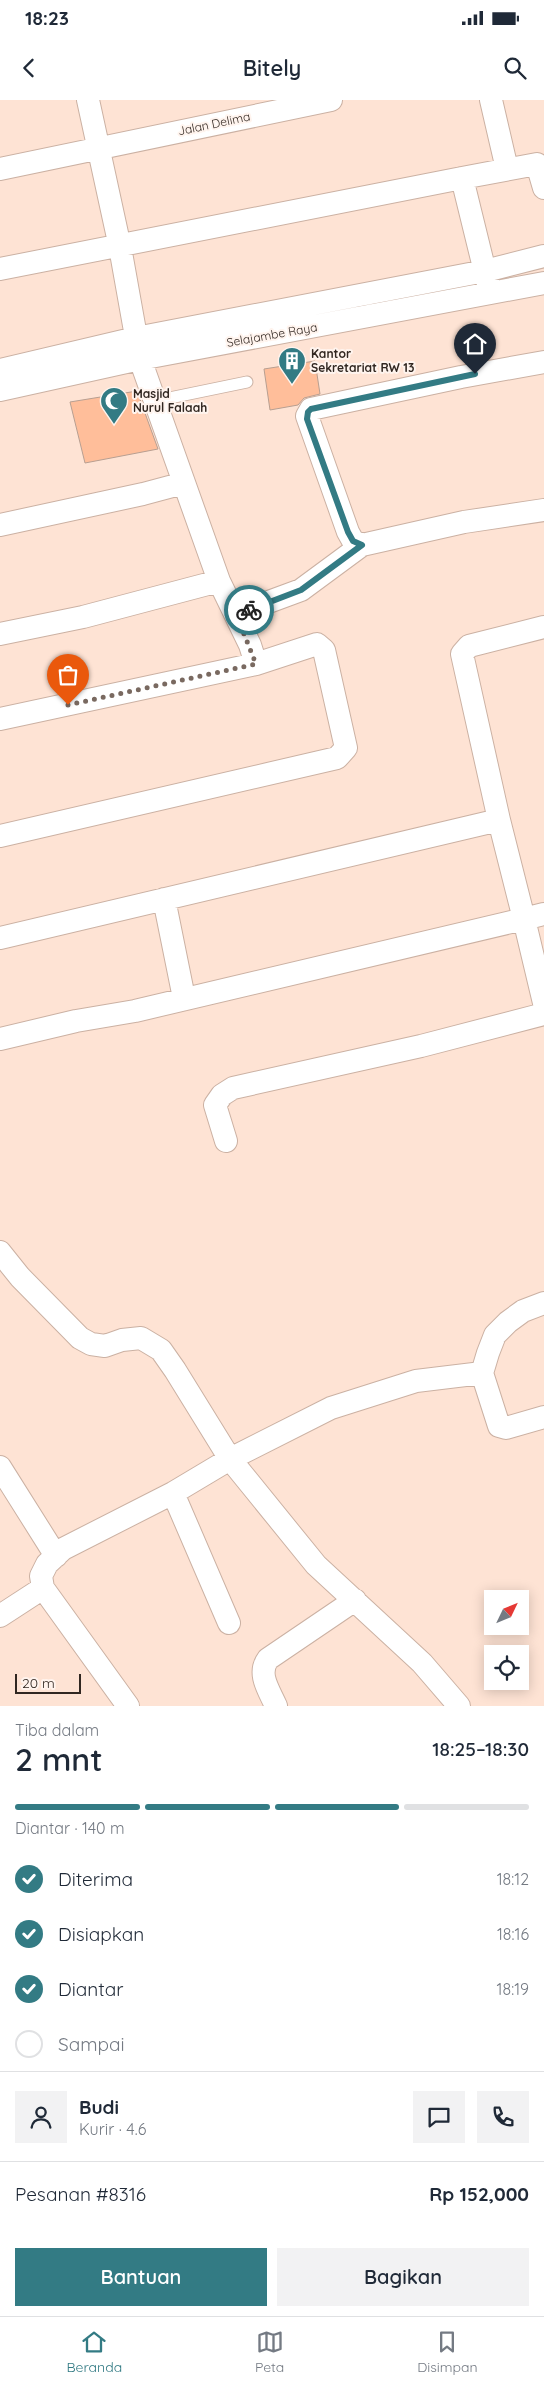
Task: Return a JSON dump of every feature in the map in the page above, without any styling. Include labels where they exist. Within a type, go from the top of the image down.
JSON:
[{"type":"street","points":[[88,100],[120,247],[138,348],[219,581],[247,638]]},
{"type":"street","name":"Jalan Delima","points":[[0,169],[332,100]]},
{"type":"street","points":[[492,100],[507,169]]},
{"type":"street","points":[[0,269],[540,164],[544,188]]},
{"type":"street","points":[[462,178],[491,294]]},
{"type":"street","points":[[0,370],[138,348],[485,271],[544,256]]},
{"type":"street","name":"Selajambe Raya","points":[[0,390],[138,348],[491,294],[544,283]]},
{"type":"street","points":[[362,545],[353,541],[348,532],[307,419],[308,412],[311,409],[461,377],[544,362]]},
{"type":"street","points":[[0,525],[143,494],[184,483]]},
{"type":"street","points":[[0,719],[247,638],[301,590],[362,545],[464,522],[544,510]]},
{"type":"street","points":[[0,634],[83,617],[219,581]]},
{"type":"street","points":[[544,628],[469,646],[462,654],[499,820],[534,917],[544,1003]]},
{"type":"street","points":[[0,836],[342,755],[346,744],[322,647],[247,638]]},
{"type":"street","points":[[0,938],[499,820]]},
{"type":"street","points":[[164,899],[184,998]]},
{"type":"street","points":[[0,1039],[534,917]]},
{"type":"street","points":[[226,1141],[215,1105],[222,1095],[233,1088],[412,1048],[544,1014]]},
{"type":"street","points":[[0,1252],[20,1277],[80,1338],[91,1344],[105,1346],[122,1340],[141,1338],[161,1350],[176,1370],[230,1459],[316,1565],[422,1663],[459,1706]]},
{"type":"street","points":[[544,1303],[523,1311],[496,1335],[482,1373],[499,1426],[506,1428],[544,1417]]},
{"type":"street","points":[[128,1706],[43,1588],[41,1576],[47,1564],[67,1547],[173,1492],[230,1459],[330,1408],[416,1381],[482,1373]]},
{"type":"street","points":[[0,1466],[56,1556]]},
{"type":"street","points":[[173,1492],[229,1624]]},
{"type":"street","points":[[0,1616],[43,1588]]},
{"type":"street","points":[[276,1706],[262,1674],[262,1667],[268,1659],[355,1600]]},
{"type":"lane","points":[[155,401],[247,382]]},
{"type":"building","name":"Kantor Sekretariat RW 13","points":[[315,361],[320,394],[304,398],[298,405],[270,410],[264,369]]},
{"type":"building","name":"Masjid Nurul Falaah","points":[[137,391],[158,449],[85,463],[70,402]]},
{"type":"way so far","points":[[68,705],[209,672],[256,664],[236,614],[249,610]]},
{"type":"place","name":"Kantor Sekretariat RW 13","points":[[292,385]]},
{"type":"place","name":"Masjid Nurul Falaah","points":[[114,425]]},
{"type":"route","points":[[249,610],[301,590],[362,545],[357,544],[350,537],[307,419],[308,412],[311,409],[475,374]]}]
